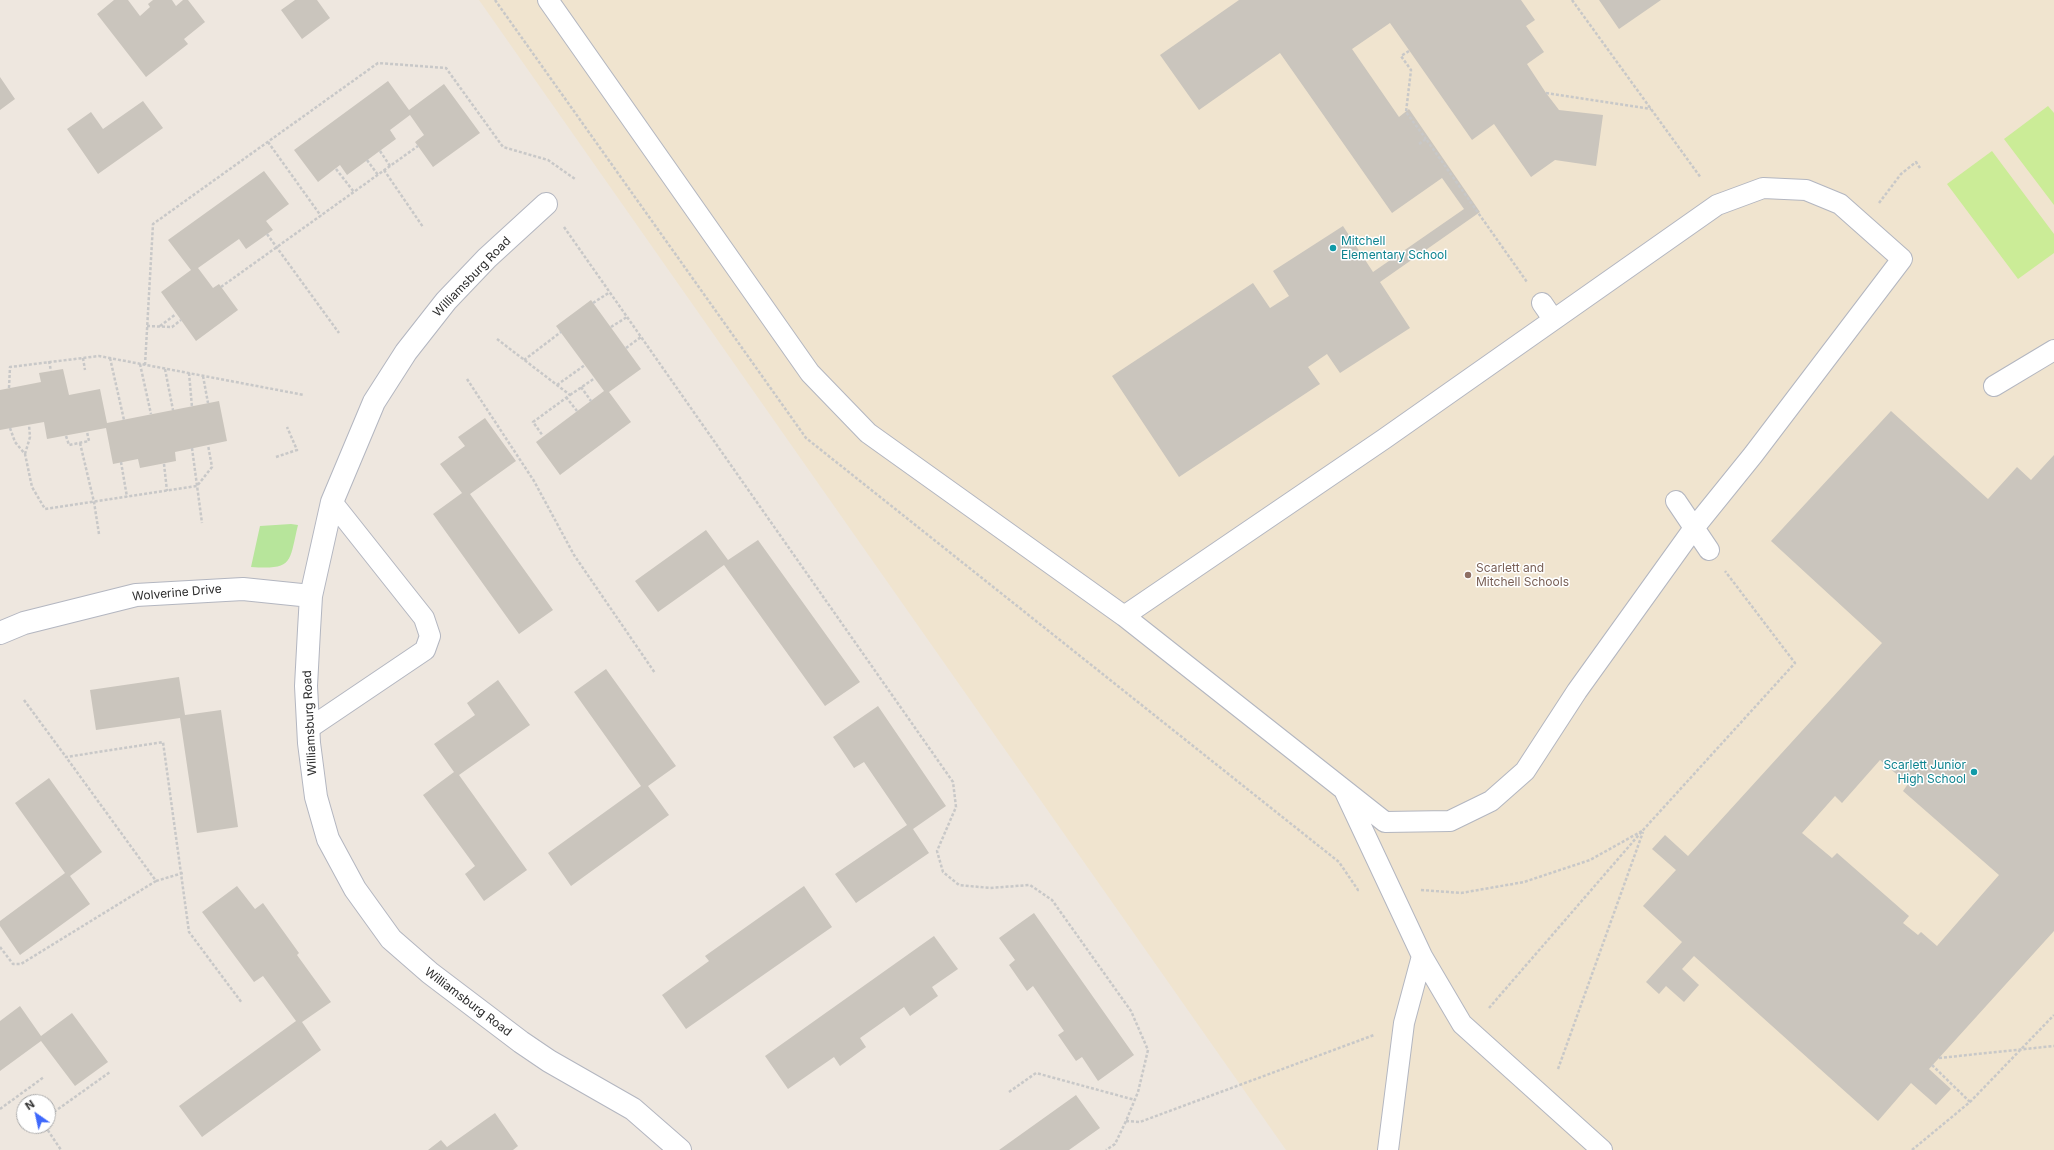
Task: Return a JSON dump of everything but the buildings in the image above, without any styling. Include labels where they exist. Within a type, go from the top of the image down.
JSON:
[{"type":"street","name":"Williamsburg Road","points":[[546,204],[487,258],[446,301],[406,352],[374,402],[332,502],[310,596],[306,686],[308,729],[316,797],[328,839],[355,890],[391,939],[430,973],[520,1042],[548,1061],[633,1109],[680,1150]]},
{"type":"street","name":"Wolverine Drive","points":[[0,633],[24,623],[136,595],[243,589],[310,596]]},
{"type":"lane","points":[[548,0],[810,373],[868,433],[1124,616],[1385,822],[1450,821],[1491,801],[1525,771],[1577,691],[1694,528],[1753,455],[1902,259],[1840,204],[1806,190],[1763,188],[1717,206],[1547,311],[1384,439],[1124,616]]},
{"type":"lane","points":[[1994,386],[2054,350]]},
{"type":"lane","points":[[1676,501],[1709,550]]},
{"type":"lane","points":[[308,729],[425,650],[430,636],[424,618],[332,502]]},
{"type":"lane","points":[[1343,789],[1422,956],[1462,1024],[1602,1150]]},
{"type":"lane","points":[[1388,1150],[1404,1023],[1422,956]]},
{"type":"path","points":[[1572,0],[1701,178]]},
{"type":"path","points":[[1409,51],[1401,56],[1411,70],[1406,112],[1547,311]]},
{"type":"path","points":[[145,365],[153,224],[378,63],[446,68],[503,147],[548,160],[575,179]]},
{"type":"path","points":[[1546,93],[1651,109]]},
{"type":"path","points":[[1419,144],[1426,139]]},
{"type":"path","points":[[268,142],[321,216]]},
{"type":"path","points":[[222,287],[418,146]]},
{"type":"path","points":[[380,151],[390,166]]},
{"type":"path","points":[[367,160],[378,175]]},
{"type":"path","points":[[1862,224],[1900,174],[1916,162],[1920,168]]},
{"type":"path","points":[[336,169],[354,192]]},
{"type":"path","points":[[384,170],[423,227]]},
{"type":"path","points":[[562,224],[953,782],[956,808],[937,851],[943,872],[959,885],[990,888],[1030,885],[1052,900],[1131,1011],[1148,1050],[1135,1100],[1115,1144],[1106,1150]]},
{"type":"path","points":[[267,234],[339,333]]},
{"type":"path","points":[[593,303],[610,292]]},
{"type":"path","points":[[160,326],[176,314]]},
{"type":"path","points":[[611,327],[627,316]]},
{"type":"path","points":[[147,326],[172,327],[181,320]]},
{"type":"path","points":[[524,360],[561,332]]},
{"type":"path","points":[[626,348],[641,337]]},
{"type":"path","points":[[497,339],[570,395]]},
{"type":"path","points":[[9,388],[10,367],[99,356],[304,394]]},
{"type":"path","points":[[82,358],[85,370]]},
{"type":"path","points":[[110,358],[124,420]]},
{"type":"path","points":[[50,362],[51,371]]},
{"type":"path","points":[[140,364],[151,414]]},
{"type":"path","points":[[557,385],[585,365]]},
{"type":"path","points":[[166,369],[173,410]]},
{"type":"path","points":[[189,373],[192,406]]},
{"type":"path","points":[[203,376],[208,403]]},
{"type":"path","points":[[543,436],[533,422],[594,378]]},
{"type":"path","points":[[467,379],[534,481],[574,554],[655,673]]},
{"type":"path","points":[[581,387],[591,401]]},
{"type":"path","points":[[566,397],[577,411]]},
{"type":"path","points":[[25,454],[30,437],[29,425]]},
{"type":"path","points":[[276,457],[297,450],[287,427]]},
{"type":"path","points":[[10,428],[15,442],[25,454],[32,487],[45,509],[197,486],[212,467],[208,445]]},
{"type":"path","points":[[66,436],[69,445],[89,441],[87,432]]},
{"type":"path","points":[[80,442],[94,502],[99,534]]},
{"type":"path","points":[[192,448],[202,523]]},
{"type":"path","points":[[122,462],[127,497]]},
{"type":"path","points":[[164,464],[168,491]]},
{"type":"path","points":[[1489,1008],[1644,829],[1795,663],[1709,550]]},
{"type":"path","points":[[24,700],[156,881]]},
{"type":"path","points":[[66,757],[163,742],[189,932],[242,1003]]},
{"type":"path","points":[[1415,890],[1461,892],[1524,882],[1590,860],[1644,829]]},
{"type":"path","points":[[1558,1069],[1644,829]]},
{"type":"path","points":[[0,947],[13,964],[21,964],[156,881],[182,873]]},
{"type":"path","points":[[1912,1150],[1970,1102],[2054,1014]]},
{"type":"path","points":[[1126,1121],[1140,1122],[1380,1033]]},
{"type":"path","points":[[1939,1058],[2023,1048],[2054,1046]]},
{"type":"path","points":[[1932,1065],[1970,1102]]},
{"type":"path","points":[[56,1111],[110,1072]]},
{"type":"path","points":[[1009,1092],[1036,1073],[1135,1100]]},
{"type":"path","points":[[0,1109],[44,1077]]},
{"type":"path","points":[[50,1134],[61,1150]]},
{"type":"shaded area","name":"Scarlett and Mitchell Schools","points":[[479,0],[2054,0],[2054,1150],[1286,1150]]},
{"type":"green space","points":[[2048,106],[2054,113],[2054,205],[2004,139]]},
{"type":"green space","points":[[1992,151],[2054,234],[2054,253],[2018,279],[1947,184]]},
{"type":"green space","points":[[298,525],[291,555],[287,561],[282,565],[275,567],[251,567],[260,526]]},
{"type":"place","name":"Mitchell Elementary School","points":[[1333,248]]},
{"type":"place","name":"Scarlett and Mitchell Schools","points":[[1468,575]]},
{"type":"place","name":"Scarlett Junior High School","points":[[1974,772]]}]
